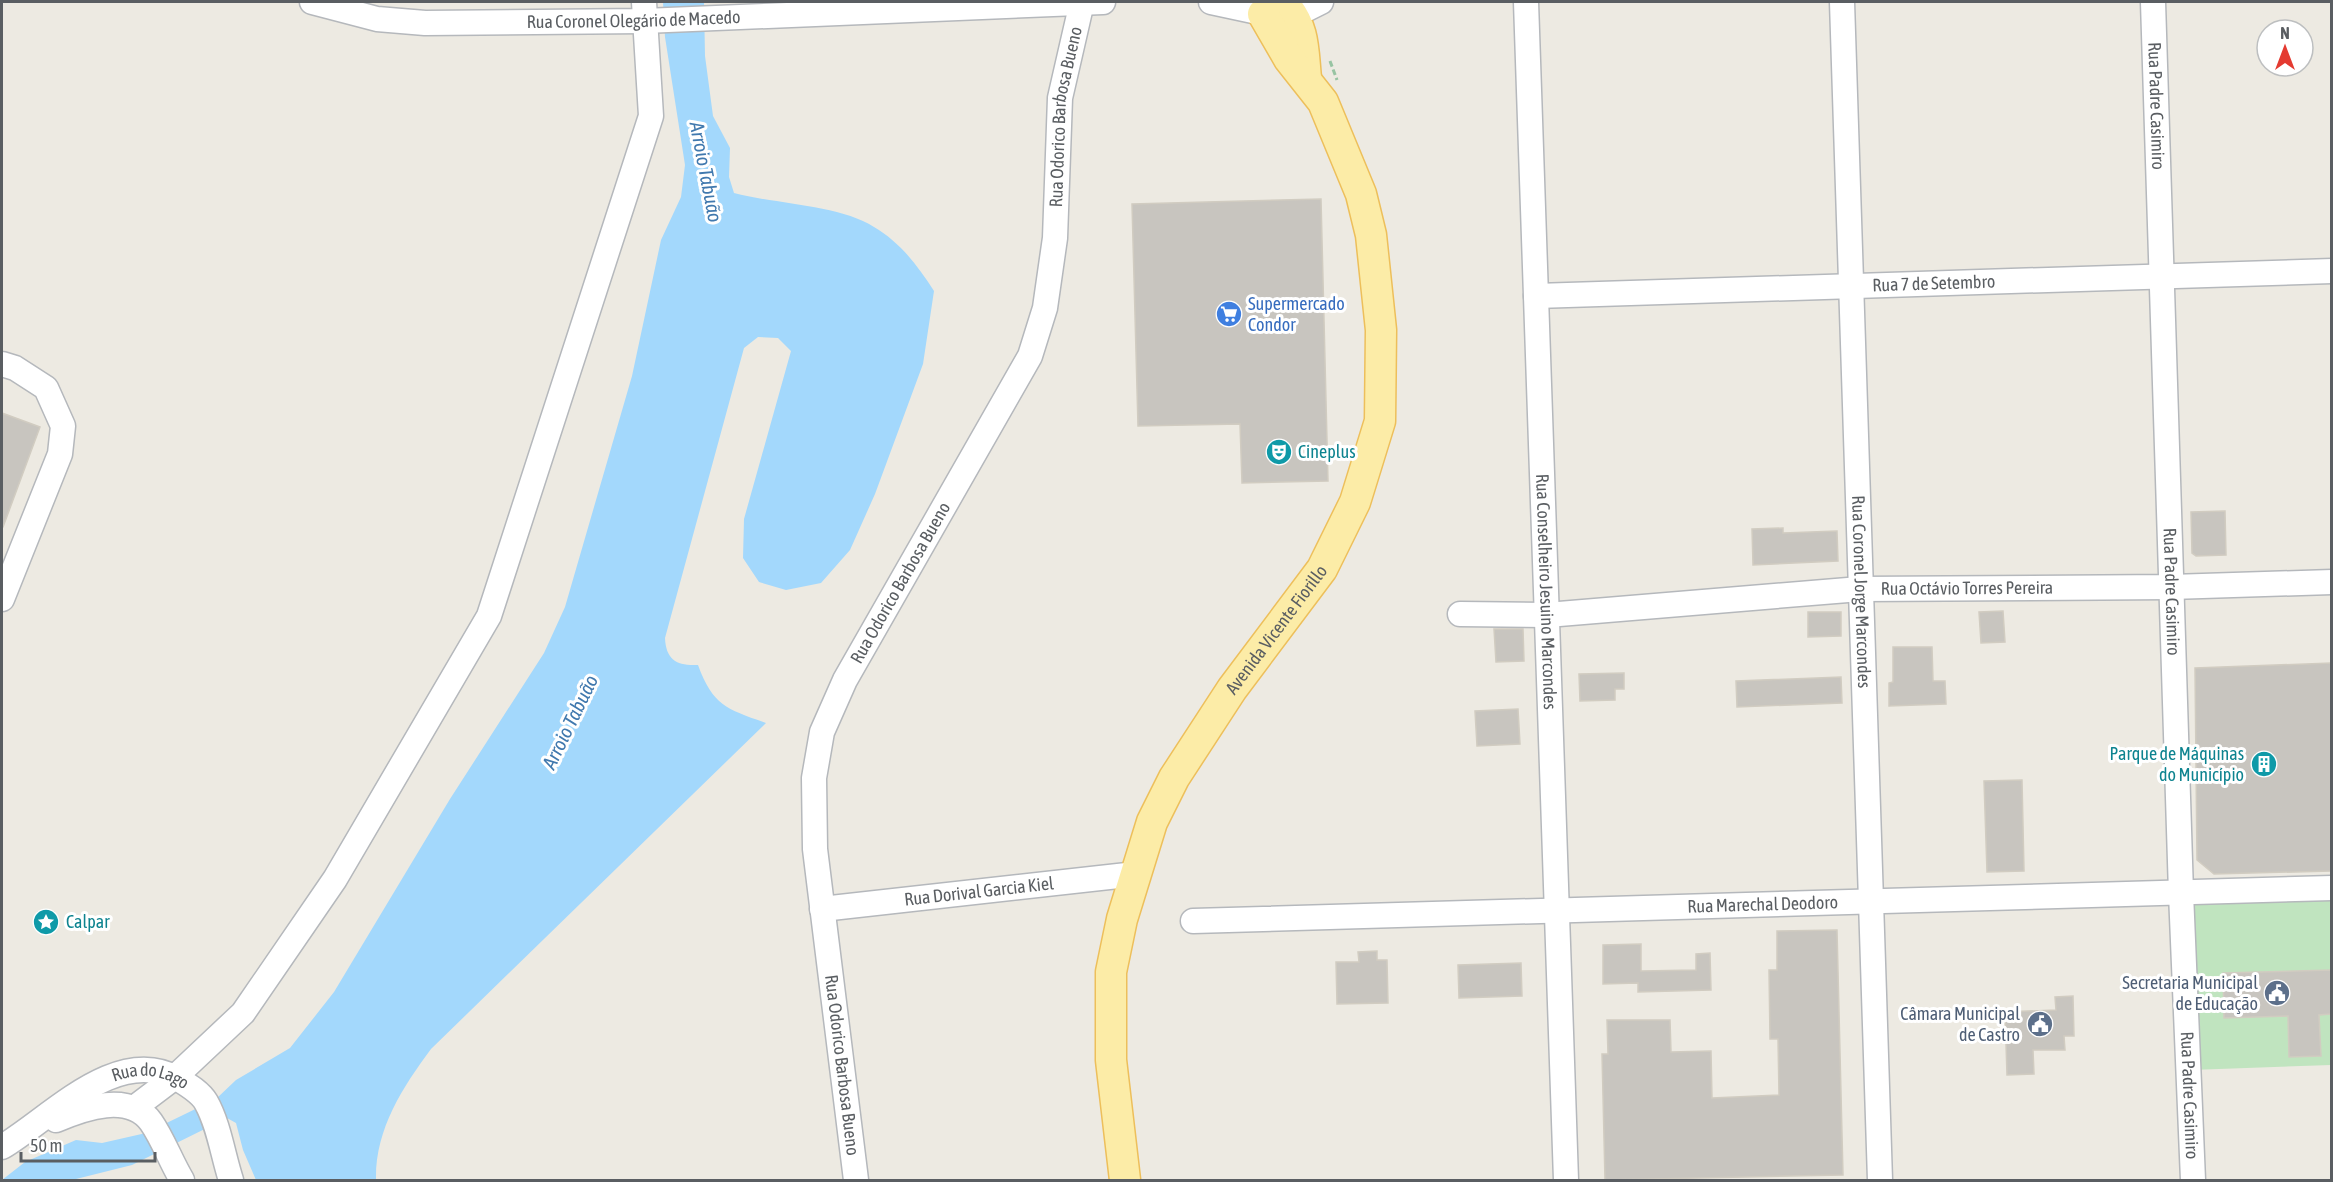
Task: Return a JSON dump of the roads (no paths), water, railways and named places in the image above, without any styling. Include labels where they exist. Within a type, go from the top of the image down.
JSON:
[{"type":"main road","name":"Avenida Vicente Fiorillo","points":[[1125,1180],[1111,1060],[1111,972],[1122,919],[1152,822],[1174,778],[1232,689],[1322,569],[1355,502],[1380,421],[1381,330],[1371,235],[1361,194],[1347,155],[1323,102],[1289,59],[1270,6]]},
{"type":"street","name":"Rua Coronel Olegário de Macedo","points":[[312,2],[377,19],[425,23],[648,14],[721,19],[1092,2]]},
{"type":"street","name":"Rua Odorico Barbosa Bueno","points":[[856,1180],[815,849],[814,778],[822,732],[845,680],[1030,356],[1045,308],[1055,238],[1060,98],[1092,2]]},
{"type":"street","points":[[1211,2],[1307,9],[1321,2]]},
{"type":"street","name":"Rua Conselheiro Jesuino Marcondes","points":[[1526,2],[1566,1180]]},
{"type":"street","name":"Rua Coronel Jorge Marcondes","points":[[1842,2],[1860,589],[1873,900],[1880,1180]]},
{"type":"street","name":"Rua Padre Casimiro","points":[[2153,2],[2181,892],[2193,1180]]},
{"type":"street","points":[[182,1180],[143,1116],[175,1077],[243,1013],[328,889],[489,616],[651,116],[648,14]]},
{"type":"street","name":"Rua 7 de Setembro","points":[[1536,296],[2331,271]]},
{"type":"street","points":[[2,364],[15,368],[46,388],[63,426],[60,454],[2,599]]},
{"type":"street","name":"Rua Octávio Torres Pereira","points":[[1460,614],[1547,615],[1860,589],[2331,582]]},
{"type":"street","name":"Rua Dorival Garcia Kiel","points":[[822,909],[1136,874]]},
{"type":"street","name":"Rua Marechal Deodoro","points":[[1193,921],[2331,888]]},
{"type":"street","name":"Rua do Lago","points":[[2,1147],[105,1077],[133,1070],[158,1071],[190,1086],[205,1102],[231,1180]]},
{"type":"street","name":"Rua do Lago","points":[[24,1134],[72,1113],[98,1107],[119,1104],[143,1116]]},
{"type":"water","name":"Arroio Tabuão","points":[[663,2],[704,2],[705,56],[713,116],[730,148],[729,177],[734,193],[826,209],[860,220],[883,233],[900,247],[934,291],[923,364],[875,494],[850,550],[821,583],[786,590],[759,582],[743,558],[744,519],[791,351],[778,338],[758,337],[744,348],[665,638],[670,656],[679,663],[698,665],[709,689],[723,704],[741,714],[766,723],[431,1049],[392,1110],[380,1144],[376,1180],[256,1180],[243,1150],[236,1123],[227,1118],[132,1165],[72,1180],[2,1180],[25,1162],[76,1140],[102,1143],[146,1133],[216,1099],[236,1080],[290,1048],[334,992],[450,799],[544,653],[565,607],[632,376],[661,240],[681,197],[685,165],[665,37]]},
{"type":"place","name":"Supermercado Condor","points":[[1229,314]]},
{"type":"place","name":"Cineplus","points":[[1279,452]]},
{"type":"place","name":"Parque de Máquinas do Município","points":[[2264,764]]},
{"type":"place","name":"Calpar","points":[[46,922]]},
{"type":"place","name":"Secretaria Municipal de Educação","points":[[2277,993]]},
{"type":"place","name":"Câmara Municipal de Castro","points":[[2040,1024]]}]
